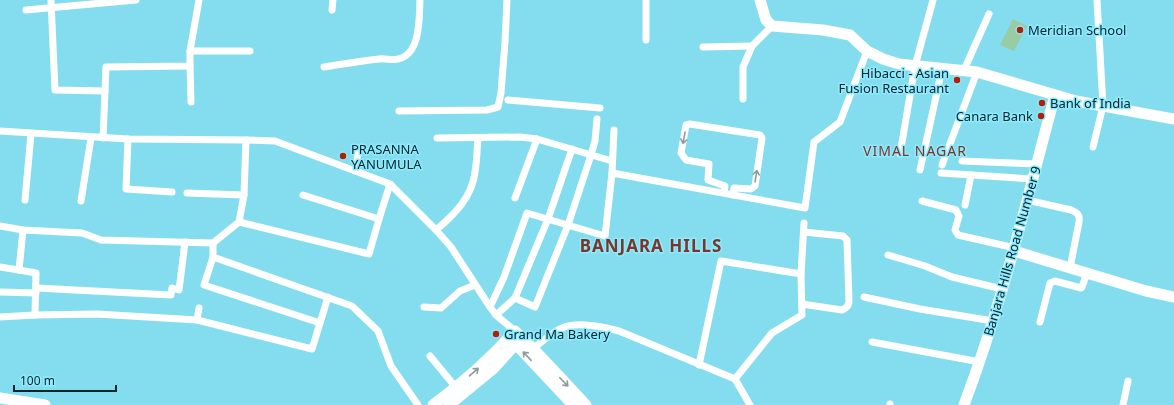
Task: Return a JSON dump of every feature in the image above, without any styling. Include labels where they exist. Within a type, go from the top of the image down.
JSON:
[{"type":"street","points":[[26,10],[52,4],[136,0]]},
{"type":"street","points":[[191,102],[190,51],[199,0]]},
{"type":"street","points":[[332,10],[333,0]]},
{"type":"street","points":[[324,67],[384,58],[397,60],[405,56],[412,50],[419,32],[420,0]]},
{"type":"street","points":[[400,111],[487,110],[498,106],[501,93],[506,42],[507,0]]},
{"type":"street","points":[[646,0],[646,40]]},
{"type":"street","points":[[760,0],[766,20],[772,26],[823,30],[850,35],[867,51],[883,59],[899,64],[978,72],[1076,101],[1174,119]]},
{"type":"street","points":[[900,154],[915,66],[933,0]]},
{"type":"street","points":[[1093,147],[1102,106],[1097,0]]},
{"type":"street","points":[[52,4],[55,90],[105,92]]},
{"type":"street","points":[[964,70],[989,14]]},
{"type":"street","points":[[744,99],[744,67],[752,46],[772,26]]},
{"type":"street","points":[[703,47],[752,46]]},
{"type":"street","points":[[190,51],[250,51]]},
{"type":"street","points":[[612,173],[805,208],[814,142],[840,122],[867,51]]},
{"type":"street","points":[[103,138],[106,67],[190,66]]},
{"type":"street","points":[[920,170],[942,68]]},
{"type":"street","points":[[942,165],[978,72]]},
{"type":"street","name":"Banjara Hills Road Number 9","points":[[964,405],[980,362],[1014,250],[1055,94]]},
{"type":"street","points":[[508,100],[600,108]]},
{"type":"street","points":[[515,298],[535,307],[568,225],[595,141],[597,119]]},
{"type":"street","points":[[724,193],[725,186],[708,180],[710,164],[686,160],[681,153],[686,125],[690,124],[760,135],[762,138],[754,186],[751,189],[734,188],[733,195]]},
{"type":"street","points":[[490,307],[504,276],[527,213],[605,236],[612,173],[614,130]]},
{"type":"street","points":[[0,131],[91,138],[246,140],[276,142],[390,184],[451,247],[490,307],[573,405]]},
{"type":"street","points":[[25,200],[31,134]]},
{"type":"street","points":[[437,138],[520,137],[537,139],[612,161]]},
{"type":"street","points":[[81,201],[91,138]]},
{"type":"street","points":[[436,230],[459,208],[468,193],[475,173],[478,138]]},
{"type":"street","points":[[128,139],[126,189],[172,192]]},
{"type":"street","points":[[515,198],[537,139]]},
{"type":"street","points":[[0,226],[23,230],[82,233],[101,240],[213,243],[239,222],[244,195],[246,140]]},
{"type":"street","points":[[355,171],[359,148]]},
{"type":"street","points":[[496,314],[515,298],[548,219],[572,149]]},
{"type":"street","points":[[962,161],[1037,164]]},
{"type":"street","points":[[941,173],[1032,179]]},
{"type":"street","points":[[965,205],[971,174]]},
{"type":"street","points":[[239,222],[369,254],[390,184]]},
{"type":"street","points":[[187,193],[244,195]]},
{"type":"street","points":[[303,195],[379,218]]},
{"type":"street","points":[[922,200],[956,210],[959,216],[955,230],[958,236],[1014,250],[1087,274],[1146,291],[1174,297]]},
{"type":"street","points":[[1027,200],[1071,210],[1080,216],[1070,268]]},
{"type":"street","points":[[735,380],[772,333],[802,315],[801,274],[804,223]]},
{"type":"street","points":[[19,270],[23,230]]},
{"type":"street","points":[[802,304],[842,310],[846,308],[849,302],[848,243],[845,237],[804,232]]},
{"type":"street","points":[[0,292],[36,290],[171,295],[172,288],[179,290],[185,242]]},
{"type":"street","points":[[213,243],[213,257],[204,286],[320,323]]},
{"type":"street","points":[[888,255],[920,264],[952,277],[1002,289]]},
{"type":"street","points":[[213,257],[352,306],[378,331],[391,366],[418,405]]},
{"type":"street","points":[[699,365],[721,261],[801,274]]},
{"type":"street","points":[[0,267],[36,273],[35,315]]},
{"type":"street","points":[[1040,322],[1050,283],[1055,281],[1081,288],[1087,274]]},
{"type":"street","points":[[424,307],[441,308],[460,291],[476,285]]},
{"type":"street","points":[[0,317],[97,314],[197,320],[312,349],[328,297]]},
{"type":"street","points":[[864,297],[920,309],[993,321]]},
{"type":"street","points":[[197,320],[200,308]]},
{"type":"street","points":[[534,348],[562,328],[570,325],[619,331],[735,380],[750,405]]},
{"type":"street","points":[[516,337],[534,348],[556,374],[586,405]]},
{"type":"street","points":[[449,405],[459,391],[486,362],[516,337]]},
{"type":"street","points":[[872,342],[980,362]]},
{"type":"street","points":[[430,356],[459,391]]},
{"type":"street","points":[[1123,405],[1128,381]]},
{"type":"street","points":[[433,405],[459,391]]},
{"type":"street","points":[[0,398],[45,405]]},
{"type":"green space","points":[[1013,19],[1027,26],[1014,51],[1000,45]]},
{"type":"place","name":"Meridian School","points":[[1020,30]]},
{"type":"place","name":"Hibacci - Asian Fusion Restaurant","points":[[957,80]]},
{"type":"place","name":"Bank of India","points":[[1042,103]]},
{"type":"place","name":"Canara Bank","points":[[1041,116]]},
{"type":"place","name":"PRASANNA YANUMULA","points":[[343,156]]},
{"type":"place","name":"Grand Ma Bakery","points":[[496,334]]},
{"type":"district","name":"VIMAL NAGAR","points":[[915,151]]},
{"type":"district","name":"BANJARA HILLS","points":[[651,246]]}]
